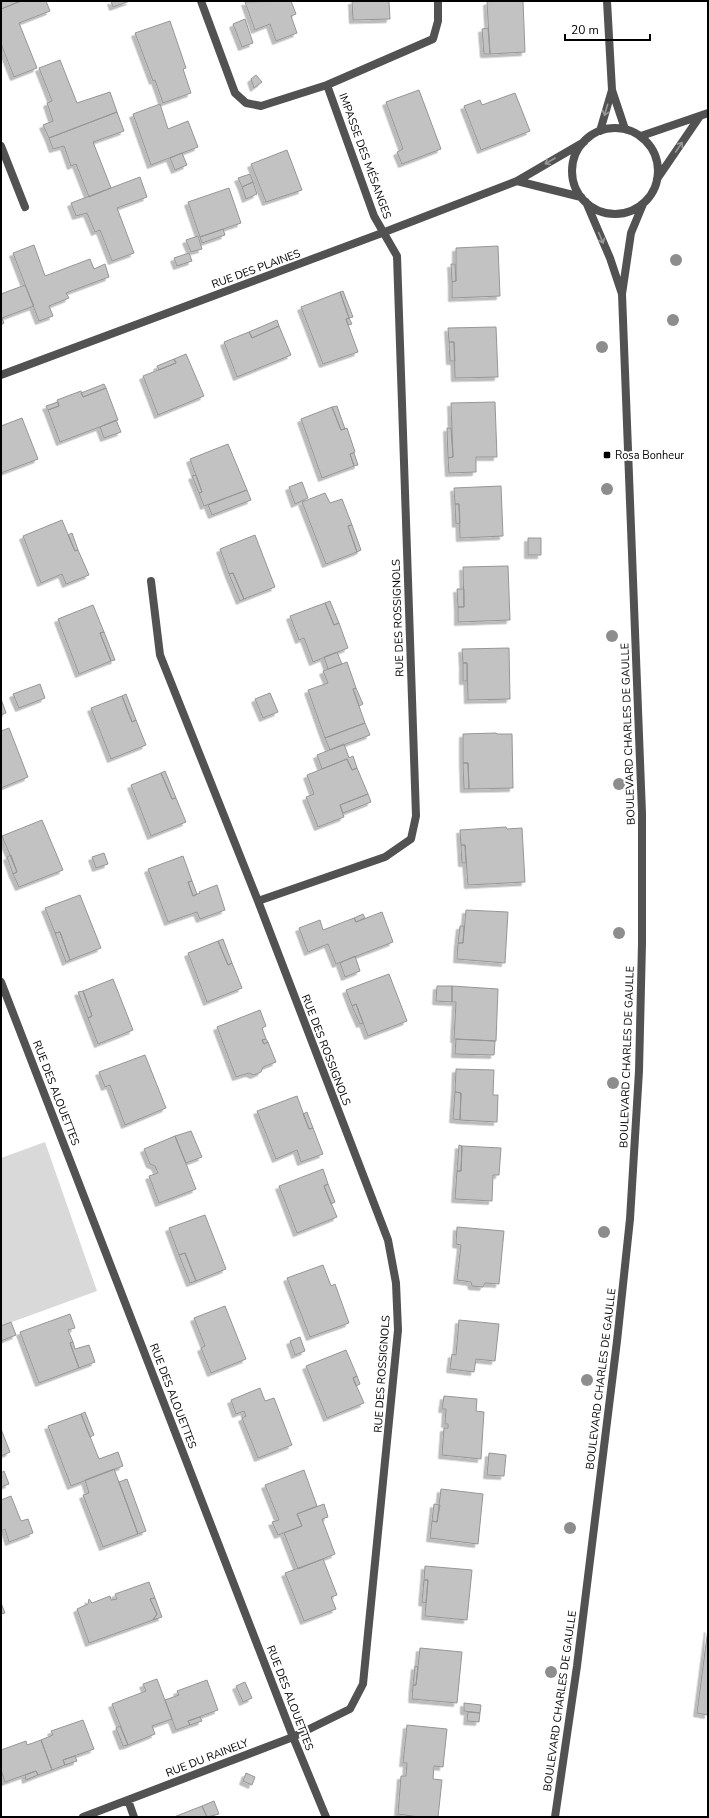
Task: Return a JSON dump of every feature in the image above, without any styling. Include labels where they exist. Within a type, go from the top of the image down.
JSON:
[{"type":"street","name":"IMPASSE DES MÉSANGES","points":[[201,1],[235,93],[246,103],[261,106],[327,86],[433,39],[438,22],[438,1]]},
{"type":"street","points":[[607,1],[612,90],[625,129]]},
{"type":"street","name":"IMPASSE DES MÉSANGES","points":[[327,86],[374,216],[382,233]]},
{"type":"street","points":[[600,131],[612,90]]},
{"type":"street","points":[[641,136],[665,126],[704,114]]},
{"type":"street","points":[[657,179],[657,163],[653,151],[641,136],[625,129],[612,128],[591,135],[577,151],[573,169],[575,186],[583,199],[596,209],[607,213],[620,214],[632,211],[649,197],[657,179],[704,114]]},
{"type":"street","name":"RUE DES PLAINES","points":[[1,375],[517,181],[584,142]]},
{"type":"street","points":[[1,146],[25,207]]},
{"type":"street","points":[[517,181],[583,199]]},
{"type":"street","name":"BOULEVARD CHARLES DE GAULLE","points":[[583,199],[610,258],[622,294]]},
{"type":"street","name":"BOULEVARD CHARLES DE GAULLE","points":[[555,1817],[577,1666],[617,1341],[630,1219],[639,1070],[642,944],[642,813],[622,294],[631,233],[642,204]]},
{"type":"street","name":"RUE DES ROSSIGNOLS","points":[[258,901],[384,857],[411,839],[416,816],[397,256],[382,233]]},
{"type":"street","name":"RUE DES ROSSIGNOLS","points":[[151,581],[160,655],[258,901],[388,1240],[396,1283],[398,1330],[363,1684],[350,1709],[293,1738]]},
{"type":"street","name":"RUE DES ALOUETTES","points":[[1,982],[293,1738],[326,1817]]},
{"type":"street","name":"RUE DU RAINELY","points":[[83,1817],[293,1738]]},
{"type":"street","points":[[128,1800],[134,1817]]},
{"type":"shaded area","points":[[45,1142],[97,1291],[1,1326],[1,1158]]},
{"type":"building","points":[[1,1],[21,1],[1,9]]},
{"type":"building","points":[[21,1],[46,1],[50,11],[19,23],[37,68],[14,77],[1,44],[1,9]]},
{"type":"building","points":[[111,1],[130,1],[113,7]]},
{"type":"building","points":[[291,1],[296,14],[291,16],[297,33],[276,41],[270,24],[255,30],[245,2]]},
{"type":"building","points":[[352,1],[389,1],[390,19],[353,20]]},
{"type":"building","points":[[523,1],[525,52],[490,54],[487,2]]},
{"type":"building","points":[[245,19],[253,43],[242,47],[233,24]]},
{"type":"building","points":[[170,21],[186,68],[183,69],[191,93],[163,103],[135,33]]},
{"type":"building","points":[[488,28],[490,54],[484,54],[482,29]]},
{"type":"building","points":[[60,60],[77,103],[110,92],[117,112],[49,138],[43,125],[53,121],[47,103],[52,101],[39,68]]},
{"type":"building","points":[[256,75],[262,82],[254,88],[251,79]]},
{"type":"building","points":[[419,90],[441,149],[402,164],[397,152],[403,149],[386,102]]},
{"type":"building","points":[[515,93],[530,131],[481,150],[464,106],[480,100],[482,105]]},
{"type":"building","points":[[160,104],[168,129],[188,121],[198,147],[151,165],[133,114]]},
{"type":"building","points":[[117,112],[124,131],[93,142],[111,188],[89,197],[76,164],[71,166],[64,146],[53,149],[49,138]]},
{"type":"building","points":[[287,150],[302,190],[266,202],[251,164]]},
{"type":"building","points":[[182,153],[187,165],[175,170],[170,158]]},
{"type":"building","points":[[250,174],[253,182],[242,187],[238,178]]},
{"type":"building","points":[[140,177],[147,197],[117,208],[134,253],[112,261],[100,230],[95,232],[87,213],[76,216],[71,203]]},
{"type":"building","points":[[253,182],[257,194],[246,199],[242,187]]},
{"type":"building","points":[[229,188],[241,223],[200,237],[188,202]]},
{"type":"building","points":[[223,229],[225,235],[202,243],[200,237]]},
{"type":"building","points":[[198,236],[202,249],[191,252],[186,240]]},
{"type":"building","points":[[34,245],[45,276],[90,259],[94,269],[105,264],[109,277],[66,293],[69,298],[49,306],[53,316],[39,321],[13,253]]},
{"type":"building","points":[[498,246],[500,296],[452,298],[452,282],[456,281],[456,248]]},
{"type":"building","points":[[189,253],[192,261],[177,266],[174,258]]},
{"type":"building","points":[[451,264],[455,264],[456,281],[452,282]]},
{"type":"building","points":[[25,285],[34,306],[2,318],[4,323],[1,325],[1,294]]},
{"type":"building","points":[[343,291],[353,317],[349,318],[340,292]]},
{"type":"building","points":[[340,292],[349,318],[346,319],[358,352],[323,364],[301,307]]},
{"type":"building","points":[[349,318],[352,324],[348,325],[346,319]]},
{"type":"building","points":[[277,320],[279,326],[252,338],[249,332]]},
{"type":"building","points":[[279,326],[291,355],[237,377],[224,342],[249,332],[252,338]]},
{"type":"building","points":[[496,327],[498,377],[455,378],[454,342],[449,342],[448,328]]},
{"type":"building","points":[[449,342],[454,342],[455,361],[450,361]]},
{"type":"building","points":[[186,354],[204,396],[158,415],[143,376],[176,363],[174,359]]},
{"type":"building","points":[[174,359],[176,363],[159,370],[157,366]]},
{"type":"building","points":[[104,384],[106,388],[83,397],[81,393]]},
{"type":"building","points":[[106,388],[118,420],[60,442],[48,410],[59,406],[57,400],[81,391],[83,397]]},
{"type":"building","points":[[58,402],[59,406],[48,410],[46,406]]},
{"type":"building","points":[[495,402],[497,457],[476,457],[476,472],[449,473],[448,458],[453,457],[451,403]]},
{"type":"building","points":[[337,406],[345,429],[341,430],[332,407]]},
{"type":"building","points":[[332,407],[341,430],[347,428],[355,452],[350,454],[354,466],[322,478],[301,419]]},
{"type":"building","points":[[22,418],[38,459],[1,473],[1,426]]},
{"type":"building","points":[[116,420],[121,432],[104,438],[100,427]]},
{"type":"building","points":[[447,428],[451,428],[453,457],[448,458]]},
{"type":"building","points":[[228,444],[247,490],[204,506],[199,493],[202,492],[190,459]]},
{"type":"building","points":[[354,453],[358,465],[354,466],[350,454]]},
{"type":"building","points":[[196,475],[202,492],[199,493],[192,476]]},
{"type":"building","points":[[302,482],[308,498],[295,504],[289,487]]},
{"type":"building","points":[[501,486],[503,536],[460,538],[459,504],[455,504],[454,488]]},
{"type":"building","points":[[247,490],[251,500],[212,515],[208,505]]},
{"type":"building","points":[[325,493],[330,503],[342,499],[352,525],[348,526],[357,552],[326,564],[302,502]]},
{"type":"building","points":[[455,504],[459,504],[460,523],[456,524]]},
{"type":"building","points":[[62,520],[75,551],[78,550],[89,575],[66,584],[62,574],[41,583],[23,536]]},
{"type":"building","points":[[352,525],[361,550],[357,552],[348,526]]},
{"type":"building","points":[[72,533],[78,550],[75,551],[68,535]]},
{"type":"building","points":[[255,535],[275,587],[244,599],[233,573],[229,574],[220,549]]},
{"type":"building","points":[[528,538],[541,538],[541,555],[528,555]]},
{"type":"building","points":[[508,566],[510,620],[458,622],[458,607],[464,607],[463,567]]},
{"type":"building","points":[[233,573],[244,599],[240,601],[229,574]]},
{"type":"building","points":[[457,589],[464,589],[464,607],[458,607]]},
{"type":"building","points":[[330,601],[339,623],[334,625],[325,603]]},
{"type":"building","points":[[325,603],[334,625],[339,623],[348,648],[313,662],[304,638],[299,640],[290,616]]},
{"type":"building","points":[[93,605],[104,632],[100,633],[111,661],[79,674],[58,619]]},
{"type":"building","points":[[104,632],[115,660],[111,661],[100,633]]},
{"type":"building","points":[[509,648],[510,699],[468,700],[467,663],[463,663],[462,649]]},
{"type":"building","points":[[337,652],[342,664],[328,669],[324,657]]},
{"type":"building","points":[[347,662],[356,688],[353,689],[365,723],[325,738],[308,690],[328,683],[323,671]]},
{"type":"building","points":[[463,663],[467,663],[467,681],[463,681]]},
{"type":"building","points":[[40,684],[45,698],[19,708],[13,694]]},
{"type":"building","points":[[356,688],[363,704],[359,706],[353,689]]},
{"type":"building","points":[[270,693],[278,712],[263,718],[255,699]]},
{"type":"building","points":[[126,694],[136,720],[132,722],[122,696]]},
{"type":"building","points":[[122,696],[132,722],[136,720],[146,745],[111,759],[91,708]]},
{"type":"building","points":[[1,699],[6,713],[1,715]]},
{"type":"building","points":[[365,723],[370,735],[330,750],[325,738]]},
{"type":"building","points":[[9,728],[28,777],[1,788],[1,731]]},
{"type":"building","points":[[463,734],[512,734],[513,788],[469,789],[468,763],[463,763]]},
{"type":"building","points":[[344,744],[349,758],[353,756],[357,768],[352,770],[347,759],[322,769],[317,755]]},
{"type":"building","points":[[347,759],[352,770],[357,768],[368,794],[340,805],[344,817],[318,827],[306,797],[314,794],[307,775]]},
{"type":"building","points":[[463,763],[468,763],[469,789],[464,789]]},
{"type":"building","points":[[165,771],[176,798],[172,799],[161,773]]},
{"type":"building","points":[[161,773],[172,799],[176,798],[186,822],[151,836],[131,785]]},
{"type":"building","points":[[368,794],[371,802],[343,813],[340,805]]},
{"type":"building","points":[[42,820],[63,870],[19,887],[13,874],[17,872],[2,836]]},
{"type":"building","points":[[506,827],[507,829],[522,828],[525,882],[468,885],[465,845],[461,845],[460,830]]},
{"type":"building","points":[[461,845],[465,845],[466,863],[462,863]]},
{"type":"building","points":[[104,853],[108,864],[96,868],[92,857]]},
{"type":"building","points":[[11,855],[17,872],[13,874],[7,857]]},
{"type":"building","points":[[183,856],[192,881],[188,882],[193,896],[217,885],[225,910],[200,919],[197,912],[168,922],[148,869]]},
{"type":"building","points":[[192,881],[197,894],[193,896],[188,882]]},
{"type":"building","points":[[80,895],[101,948],[70,960],[60,932],[55,933],[45,908]]},
{"type":"building","points":[[466,910],[508,912],[505,963],[457,959],[458,943],[463,943]]},
{"type":"building","points":[[382,912],[393,942],[336,964],[328,944],[308,952],[299,928],[320,920],[323,930],[354,918],[356,922]]},
{"type":"building","points":[[363,914],[365,918],[356,922],[354,918]]},
{"type":"building","points":[[460,926],[464,926],[463,943],[458,943]]},
{"type":"building","points":[[60,932],[70,960],[66,962],[55,933]]},
{"type":"building","points":[[223,939],[232,963],[228,965],[218,941]]},
{"type":"building","points":[[218,941],[228,965],[232,963],[242,988],[207,1002],[188,953]]},
{"type":"building","points":[[355,956],[360,971],[345,977],[340,963]]},
{"type":"building","points":[[389,974],[407,1021],[368,1036],[356,1004],[352,1006],[346,990]]},
{"type":"building","points":[[113,979],[133,1030],[98,1044],[88,1018],[92,1016],[83,991]]},
{"type":"building","points":[[437,986],[452,986],[452,1002],[436,1001]]},
{"type":"building","points":[[452,986],[498,989],[496,1041],[454,1039],[456,1002],[452,1002]]},
{"type":"building","points":[[83,991],[92,1016],[88,1018],[78,992]]},
{"type":"building","points":[[356,1004],[363,1023],[360,1024],[352,1006]]},
{"type":"building","points":[[260,1010],[266,1026],[262,1028],[266,1039],[262,1040],[264,1044],[268,1042],[276,1062],[263,1067],[261,1072],[254,1075],[249,1073],[236,1077],[217,1027]]},
{"type":"building","points":[[266,1039],[268,1042],[264,1044],[262,1040]]},
{"type":"building","points":[[456,1039],[495,1041],[494,1055],[455,1054]]},
{"type":"building","points":[[145,1055],[166,1108],[125,1125],[110,1085],[105,1087],[99,1072]]},
{"type":"building","points":[[456,1069],[494,1070],[493,1095],[498,1095],[497,1122],[460,1120],[461,1093],[455,1092]]},
{"type":"building","points":[[455,1092],[461,1093],[460,1120],[453,1119]]},
{"type":"building","points":[[297,1096],[309,1129],[313,1128],[323,1154],[301,1162],[297,1150],[276,1159],[257,1111]]},
{"type":"building","points":[[307,1112],[313,1128],[309,1129],[303,1114]]},
{"type":"building","points":[[191,1131],[202,1157],[186,1163],[175,1136]]},
{"type":"building","points":[[175,1136],[196,1189],[159,1203],[149,1176],[158,1173],[155,1166],[150,1164],[144,1149]]},
{"type":"building","points":[[459,1145],[462,1146],[461,1171],[457,1171]]},
{"type":"building","points":[[462,1146],[501,1148],[499,1175],[493,1175],[492,1201],[455,1199],[457,1171],[461,1171]]},
{"type":"building","points":[[323,1169],[328,1184],[324,1186],[337,1217],[297,1233],[279,1186]]},
{"type":"building","points":[[328,1184],[335,1202],[331,1204],[324,1186]]},
{"type":"building","points":[[205,1215],[226,1269],[196,1281],[185,1253],[179,1255],[169,1228]]},
{"type":"building","points":[[457,1227],[504,1231],[499,1284],[485,1283],[483,1287],[472,1286],[471,1282],[457,1280],[461,1245],[456,1244]]},
{"type":"building","points":[[185,1253],[196,1281],[190,1283],[179,1255]]},
{"type":"building","points":[[323,1265],[331,1286],[335,1284],[349,1323],[310,1337],[287,1278]]},
{"type":"building","points":[[225,1306],[246,1359],[211,1373],[201,1348],[205,1346],[194,1318]]},
{"type":"building","points":[[70,1314],[75,1328],[68,1330],[73,1342],[70,1343],[79,1368],[39,1383],[20,1332]]},
{"type":"building","points":[[459,1320],[499,1324],[495,1361],[476,1359],[474,1372],[450,1369],[452,1354],[456,1355]]},
{"type":"building","points":[[11,1322],[16,1335],[1,1341],[1,1326]]},
{"type":"building","points":[[300,1337],[305,1351],[295,1355],[290,1341]]},
{"type":"building","points":[[73,1342],[75,1349],[89,1345],[95,1362],[79,1368],[70,1343]]},
{"type":"building","points":[[346,1350],[357,1376],[353,1378],[364,1403],[327,1418],[306,1366]]},
{"type":"building","points":[[357,1376],[360,1384],[356,1386],[353,1378]]},
{"type":"building","points":[[260,1388],[265,1401],[274,1398],[292,1445],[258,1458],[242,1418],[246,1416],[244,1411],[236,1414],[231,1400]]},
{"type":"building","points":[[444,1396],[477,1399],[476,1411],[484,1412],[481,1459],[442,1455],[444,1428],[448,1428],[448,1424],[445,1424],[446,1409],[442,1409]]},
{"type":"building","points":[[85,1412],[94,1435],[90,1437],[81,1414]]},
{"type":"building","points":[[81,1414],[99,1459],[118,1452],[123,1466],[71,1486],[48,1426]]},
{"type":"building","points":[[1,1429],[10,1452],[1,1456]]},
{"type":"building","points":[[489,1453],[506,1455],[504,1476],[487,1475]]},
{"type":"building","points":[[114,1469],[138,1534],[103,1547],[83,1495],[89,1493],[85,1480]]},
{"type":"building","points":[[304,1470],[317,1506],[297,1514],[302,1526],[278,1535],[272,1522],[279,1520],[265,1485]]},
{"type":"building","points":[[4,1471],[9,1484],[1,1487],[1,1473]]},
{"type":"building","points":[[127,1479],[146,1531],[138,1534],[119,1482]]},
{"type":"building","points":[[441,1489],[483,1494],[478,1544],[430,1538],[432,1521],[437,1522]]},
{"type":"building","points":[[11,1496],[21,1521],[28,1519],[33,1533],[9,1542],[5,1529],[1,1531],[1,1500]]},
{"type":"building","points":[[324,1504],[328,1517],[322,1519],[335,1554],[298,1569],[284,1533],[302,1526],[297,1514]]},
{"type":"building","points":[[434,1504],[440,1505],[437,1522],[432,1521]]},
{"type":"building","points":[[323,1559],[337,1595],[331,1597],[336,1609],[304,1621],[285,1573]]},
{"type":"building","points":[[425,1566],[472,1570],[467,1620],[425,1616],[428,1580],[424,1580]]},
{"type":"building","points":[[424,1580],[428,1580],[426,1603],[422,1602]]},
{"type":"building","points":[[149,1582],[155,1598],[150,1599],[157,1614],[153,1620],[89,1643],[77,1609],[88,1604],[89,1599],[92,1603],[110,1596],[111,1600],[117,1599],[115,1594]]},
{"type":"building","points":[[155,1598],[162,1617],[153,1620],[157,1614],[150,1599]]},
{"type":"building","points":[[1,1603],[5,1613],[1,1614]]},
{"type":"building","points":[[708,1629],[708,1715],[697,1713]]},
{"type":"building","points":[[420,1648],[462,1652],[457,1703],[412,1699],[413,1685],[416,1685]]},
{"type":"building","points":[[415,1666],[418,1667],[416,1685],[413,1685]]},
{"type":"building","points":[[157,1679],[172,1719],[152,1726],[155,1734],[128,1745],[112,1704],[146,1691],[143,1684]]},
{"type":"building","points":[[207,1680],[218,1710],[188,1721],[190,1725],[176,1730],[165,1700],[179,1695],[177,1691]]},
{"type":"building","points":[[245,1682],[252,1698],[243,1702],[236,1686]]},
{"type":"building","points":[[464,1703],[481,1705],[480,1713],[464,1711]]},
{"type":"building","points":[[468,1712],[480,1713],[479,1722],[467,1721]]},
{"type":"building","points":[[200,1717],[202,1721],[190,1725],[188,1721]]},
{"type":"building","points":[[83,1720],[94,1749],[63,1760],[65,1765],[52,1770],[41,1740],[53,1735],[51,1731]]},
{"type":"building","points":[[407,1725],[447,1729],[443,1767],[434,1766],[433,1779],[442,1780],[438,1817],[419,1817],[398,1814],[401,1776],[406,1776],[407,1763],[403,1763]]},
{"type":"building","points":[[120,1726],[128,1745],[123,1746],[116,1728]]},
{"type":"building","points":[[41,1740],[52,1770],[38,1775],[36,1771],[5,1782],[1,1770],[1,1750],[26,1741],[27,1745]]},
{"type":"building","points":[[75,1756],[77,1761],[65,1765],[63,1760]]},
{"type":"building","points":[[36,1771],[38,1775],[26,1780],[25,1775]]},
{"type":"building","points":[[246,1773],[255,1777],[252,1785],[243,1781]]},
{"type":"building","points":[[214,1801],[219,1814],[207,1817],[202,1806]]},
{"type":"building","points":[[202,1806],[207,1817],[174,1817]]},
{"type":"place","name":"Rosa Bonheur","points":[[607,455]]}]
